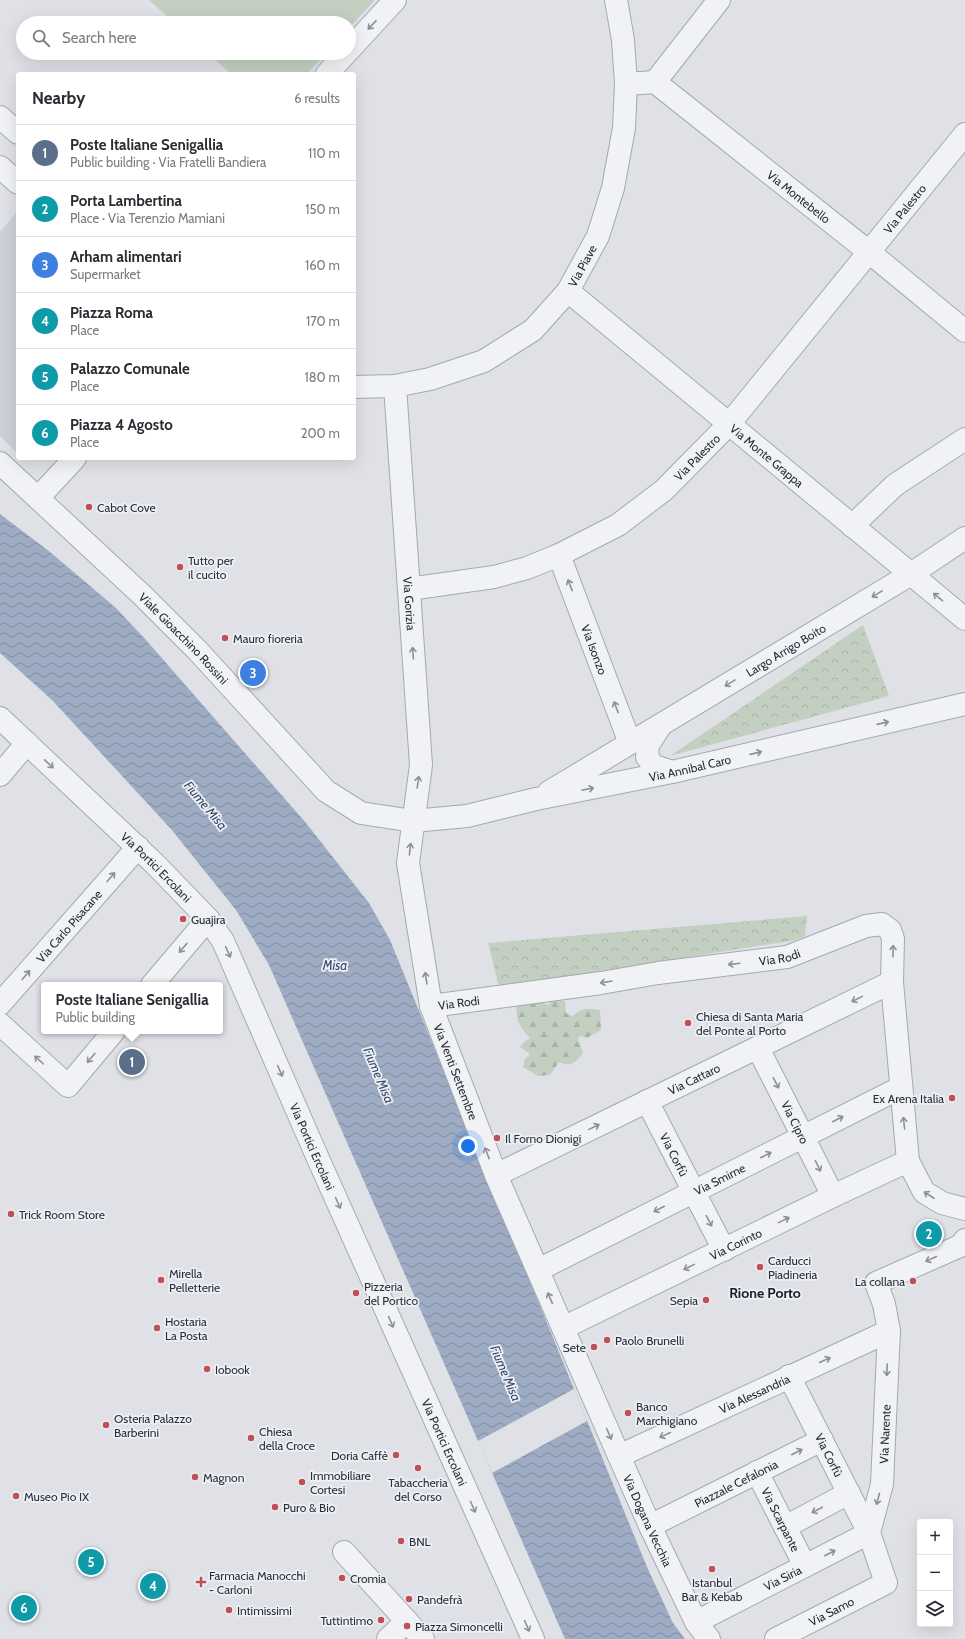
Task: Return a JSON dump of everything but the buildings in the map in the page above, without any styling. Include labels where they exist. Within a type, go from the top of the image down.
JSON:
[{"type":"street","points":[[356,42],[395,0]]},
{"type":"street","name":"Via Piave","points":[[356,387],[395,386],[430,379],[484,361],[533,330],[568,291],[598,236],[613,188],[624,128],[626,84],[623,40],[616,0]]},
{"type":"street","points":[[626,84],[655,82],[719,0]]},
{"type":"street","points":[[329,72],[340,60]]},
{"type":"street","name":"Via Montebello","points":[[655,82],[869,252],[965,331]]},
{"type":"street","points":[[0,117],[16,132]]},
{"type":"street","name":"Via Palestro","points":[[409,589],[494,577],[527,568],[559,555],[618,525],[664,490],[729,424],[965,134]]},
{"type":"street","points":[[0,167],[16,182]]},
{"type":"street","name":"Via Monte Grappa","points":[[568,291],[965,619]]},
{"type":"street","name":"Via Gorizia","points":[[395,386],[421,765],[413,821]]},
{"type":"street","points":[[852,526],[895,485],[965,439]]},
{"type":"street","points":[[38,498],[74,460]]},
{"type":"street","name":"Viale Gioacchino Rossini","points":[[0,463],[172,624],[326,791],[361,813],[413,821]]},
{"type":"street","name":"Largo Arrigo Boito","points":[[536,799],[911,574],[965,538]]},
{"type":"street","name":"Via Isonzo","points":[[559,555],[630,743]]},
{"type":"street","name":"Via Annibal Caro","points":[[413,821],[468,816],[536,799],[672,772],[965,704]]},
{"type":"street","name":"Via Portici Ercolani","points":[[0,718],[138,847],[208,918],[223,941],[313,1147],[533,1639]]},
{"type":"street","name":"Largo Arrigo Boito","points":[[661,725],[648,745],[647,757],[654,766],[672,772]]},
{"type":"street","points":[[0,775],[27,744]]},
{"type":"street","name":"Via Venti Settembre","points":[[413,821],[408,863],[431,1006],[496,1175],[594,1398]]},
{"type":"street","name":"Via Carlo Pisacane","points":[[0,1004],[138,847]]},
{"type":"street","points":[[155,982],[208,918]]},
{"type":"street","name":"Via Rodi","points":[[431,1006],[601,983],[658,973],[787,957],[866,926],[882,924],[890,930],[893,939],[892,982],[900,1088],[908,1162]]},
{"type":"street","name":"Via Cattaro","points":[[496,1175],[892,982]]},
{"type":"street","points":[[0,1024],[68,1086],[111,1034]]},
{"type":"street","name":"Via Cipro","points":[[758,1048],[833,1196]]},
{"type":"street","name":"Via Smirne","points":[[538,1270],[900,1088]]},
{"type":"street","name":"Via Corfù","points":[[647,1101],[724,1250]]},
{"type":"street","points":[[908,1162],[924,1192],[942,1203],[965,1209]]},
{"type":"street","name":"Via Corinto","points":[[563,1328],[833,1196],[908,1162]]},
{"type":"street","name":"Via Narente","points":[[870,1533],[882,1484],[889,1331],[884,1304],[876,1283],[960,1246],[965,1240]]},
{"type":"street","name":"Via Alessandria","points":[[619,1456],[889,1331]]},
{"type":"street","name":"Via Corfù","points":[[789,1376],[870,1533]]},
{"type":"street","name":"Via Dogana Vecchia","points":[[594,1398],[650,1526],[696,1622],[709,1639]]},
{"type":"street","name":"Piazzale Cefalonia","points":[[650,1526],[822,1440]]},
{"type":"street","name":"Via Scarpante","points":[[757,1472],[804,1566]]},
{"type":"street","points":[[785,1527],[849,1493]]},
{"type":"street","name":"Via Siria","points":[[696,1622],[870,1533]]},
{"type":"street","name":"Via Samo","points":[[776,1639],[886,1583],[870,1533]]},
{"type":"street","points":[[344,1552],[423,1639]]},
{"type":"street","points":[[388,1639],[407,1621]]},
{"type":"shaded area","points":[[16,213],[16,452],[0,436],[0,232]]},
{"type":"green space","points":[[149,0],[375,0],[356,20],[356,16],[167,16]]},
{"type":"green space","points":[[216,60],[320,60],[309,72],[229,72]]},
{"type":"green space","points":[[863,625],[889,696],[670,756]]},
{"type":"green space","points":[[807,916],[805,936],[796,940],[499,987],[488,943]]},
{"type":"green space","points":[[518,999],[540,1002],[548,1005],[553,1000],[565,1001],[566,1013],[572,1016],[585,1009],[600,1010],[601,1030],[587,1038],[580,1036],[578,1039],[583,1053],[575,1062],[567,1064],[559,1062],[550,1075],[538,1076],[523,1067],[525,1059],[530,1054],[520,1047],[530,1038],[522,1029],[518,1020],[516,1011]]},
{"type":"water","name":"Misa","points":[[0,514],[50,552],[116,608],[146,640],[306,823],[369,903],[390,940],[647,1567],[673,1623],[685,1639],[565,1639],[269,965],[236,910],[171,829],[52,700],[0,653]]},
{"type":"pier","points":[[574,1389],[587,1421],[492,1473],[478,1441]]},
{"type":"place","name":"Cabot Cove","points":[[89,507]]},
{"type":"place","name":"Tutto per il cucito","points":[[180,567]]},
{"type":"place","name":"Mauro fioreria","points":[[225,638]]},
{"type":"place","name":"Arham alimentari","points":[[253,673]]},
{"type":"place","name":"Guajira","points":[[183,919]]},
{"type":"place","name":"Chiesa di Santa Maria del Ponte al Porto","points":[[688,1023]]},
{"type":"place","name":"Poste Italiane Senigallia","points":[[132,1062]]},
{"type":"place","name":"Ex Arena Italia","points":[[952,1098]]},
{"type":"place","name":"Il Forno Dionigi","points":[[497,1138]]},
{"type":"place","name":"Trick Room Store","points":[[11,1214]]},
{"type":"place","name":"Porta Lambertina","points":[[929,1234]]},
{"type":"place","name":"Carducci Piadineria","points":[[760,1267]]},
{"type":"place","name":"Mirella Pelletterie","points":[[161,1280]]},
{"type":"place","name":"La collana","points":[[913,1281]]},
{"type":"place","name":"Pizzeria del Portico","points":[[356,1293]]},
{"type":"place","name":"Sepia","points":[[706,1300]]},
{"type":"place","name":"Hostaria La Posta","points":[[157,1328]]},
{"type":"place","name":"Paolo Brunelli","points":[[607,1340]]},
{"type":"place","name":"Sete","points":[[594,1347]]},
{"type":"place","name":"Iobook","points":[[207,1369]]},
{"type":"place","name":"Banco Marchigiano","points":[[628,1413]]},
{"type":"place","name":"Osteria Palazzo Barberini","points":[[106,1425]]},
{"type":"place","name":"Chiesa della Croce","points":[[251,1438]]},
{"type":"place","name":"Doria Caffè","points":[[396,1455]]},
{"type":"place","name":"Tabaccheria del Corso","points":[[418,1468]]},
{"type":"place","name":"Magnon","points":[[195,1477]]},
{"type":"place","name":"Immobiliare Cortesi","points":[[302,1482]]},
{"type":"place","name":"Museo Pio IX","points":[[16,1496]]},
{"type":"place","name":"Puro & Bio","points":[[275,1507]]},
{"type":"place","name":"BNL","points":[[401,1541]]},
{"type":"place","name":"Palazzo Comunale","points":[[91,1562]]},
{"type":"place","name":"Istanbul Bar & Kebab","points":[[712,1569]]},
{"type":"place","name":"Cromia","points":[[342,1578]]},
{"type":"place","name":"Farmacia Manocchi - Carloni","points":[[201,1582]]},
{"type":"place","name":"Piazza Roma","points":[[153,1586]]},
{"type":"place","name":"Pandefrà","points":[[409,1599]]},
{"type":"place","name":"Piazza 4 Agosto","points":[[24,1608]]},
{"type":"place","name":"Intimissimi","points":[[229,1610]]},
{"type":"place","name":"Tuttintimo","points":[[381,1620]]},
{"type":"place","name":"Piazza Simoncelli","points":[[407,1626]]},
{"type":"district","name":"Rione Porto","points":[[765,1293]]},
{"type":"water label","name":"Fiume Misa","points":[[206,805]]},
{"type":"water label","name":"Fiume Misa","points":[[379,1075]]},
{"type":"water label","name":"Fiume Misa","points":[[506,1373]]}]
